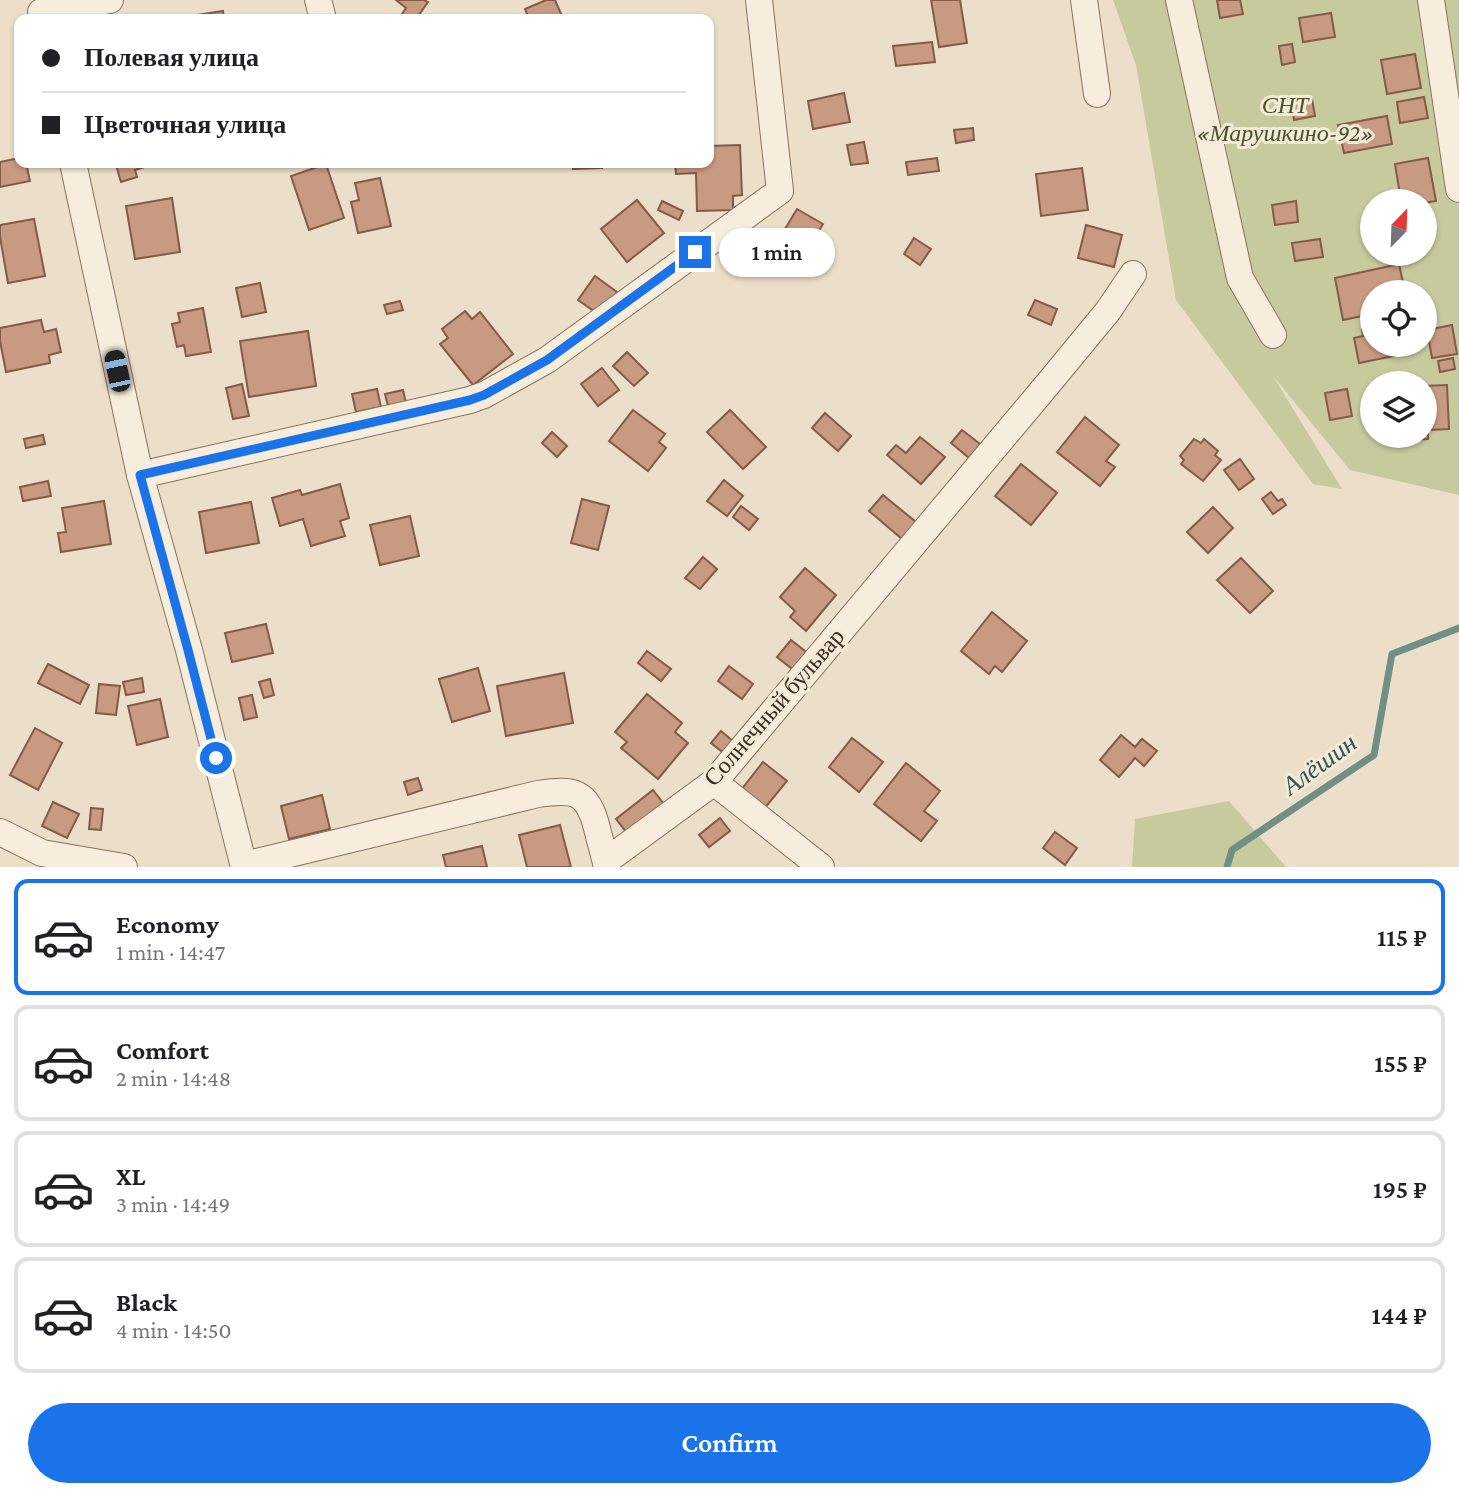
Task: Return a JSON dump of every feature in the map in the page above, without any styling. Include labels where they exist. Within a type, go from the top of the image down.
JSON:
[{"type":"street","points":[[40,10],[110,0]]},
{"type":"street","points":[[140,475],[484,395],[547,360],[780,191],[759,0]]},
{"type":"street","points":[[1084,0],[1097,94]]},
{"type":"street","points":[[1179,0],[1240,278],[1273,335]]},
{"type":"street","points":[[1431,0],[1459,189]]},
{"type":"street","points":[[74,168],[140,475],[244,866]]},
{"type":"street","name":"Солнечный бульвар","points":[[244,866],[538,794],[557,792],[576,794],[589,803],[606,864],[714,782],[1108,311],[1133,274]]},
{"type":"street","points":[[714,782],[821,867]]},
{"type":"street","points":[[0,832],[42,853],[124,867]]},
{"type":"green space","name":"СНТ «Марушкино-92»","points":[[1113,0],[1459,0],[1459,495],[1350,470],[1273,376],[1342,489],[1313,484],[1176,300],[1136,65]]},
{"type":"green space","points":[[1229,801],[1286,867],[1132,867],[1135,819]]},
{"type":"building","points":[[396,0],[428,2],[420,14],[402,14],[406,8]]},
{"type":"building","points":[[546,0],[555,0],[561,14],[527,14],[525,9]]},
{"type":"building","points":[[931,0],[960,0],[967,43],[939,47]]},
{"type":"building","points":[[1217,0],[1240,0],[1243,14],[1220,18]]},
{"type":"building","points":[[1331,13],[1335,37],[1303,42],[1299,18]]},
{"type":"building","points":[[932,42],[935,62],[896,66],[893,46]]},
{"type":"building","points":[[1292,44],[1295,62],[1282,65],[1279,46]]},
{"type":"building","points":[[1415,54],[1421,88],[1387,94],[1381,60]]},
{"type":"building","points":[[844,93],[850,122],[813,129],[808,101]]},
{"type":"building","points":[[1424,97],[1428,118],[1400,123],[1397,102]]},
{"type":"building","points":[[1312,99],[1315,116],[1294,120],[1291,103]]},
{"type":"building","points":[[1387,116],[1392,144],[1344,153],[1338,125]]},
{"type":"building","points":[[973,128],[974,140],[956,143],[954,130]]},
{"type":"building","points":[[864,142],[868,163],[851,165],[847,145]]},
{"type":"building","points":[[740,145],[742,195],[733,196],[733,210],[697,211],[696,173],[676,174],[675,168],[714,168],[714,146]]},
{"type":"building","points":[[937,158],[939,171],[908,175],[906,162]]},
{"type":"building","points":[[1428,158],[1434,189],[1399,189],[1395,164]]},
{"type":"building","points":[[14,159],[14,168],[27,168],[30,181],[0,187],[0,162]]},
{"type":"building","points":[[117,168],[141,168],[135,170],[137,177],[121,182]]},
{"type":"building","points":[[314,168],[327,168],[344,218],[309,230],[291,176]]},
{"type":"building","points":[[1082,168],[1088,210],[1041,216],[1036,174]]},
{"type":"building","points":[[380,178],[391,226],[358,233],[351,202],[359,200],[355,183]]},
{"type":"building","points":[[172,198],[180,252],[135,259],[126,206]]},
{"type":"building","points":[[637,200],[664,233],[627,262],[601,229]]},
{"type":"building","points":[[662,201],[683,211],[679,220],[658,210]]},
{"type":"building","points":[[1296,201],[1298,222],[1275,225],[1272,205]]},
{"type":"building","points":[[797,209],[823,224],[808,249],[782,234]]},
{"type":"building","points":[[34,219],[45,276],[8,283],[0,225]]},
{"type":"building","points":[[1086,225],[1122,235],[1114,267],[1078,258]]},
{"type":"building","points":[[914,238],[931,249],[920,265],[904,254]]},
{"type":"building","points":[[1320,239],[1323,257],[1295,261],[1292,243]]},
{"type":"building","points":[[1399,266],[1402,280],[1360,280],[1360,316],[1343,320],[1335,278]]},
{"type":"building","points":[[595,276],[617,292],[601,316],[578,300]]},
{"type":"building","points":[[260,283],[266,312],[242,317],[236,288]]},
{"type":"building","points":[[1035,300],[1057,309],[1051,325],[1028,315]]},
{"type":"building","points":[[400,301],[403,310],[387,314],[384,305]]},
{"type":"building","points":[[203,308],[211,352],[186,356],[184,345],[177,347],[172,324],[180,322],[178,313]]},
{"type":"building","points":[[465,311],[472,319],[480,312],[513,354],[473,385],[440,344],[448,338],[442,329]]},
{"type":"building","points":[[41,320],[44,332],[56,329],[61,352],[49,355],[50,363],[6,372],[0,328]]},
{"type":"building","points":[[1452,325],[1457,354],[1432,358],[1437,357],[1437,328]]},
{"type":"building","points":[[308,331],[316,386],[249,397],[240,341]]},
{"type":"building","points":[[1360,337],[1360,357],[1389,357],[1359,363],[1354,338]]},
{"type":"building","points":[[627,352],[648,373],[634,386],[613,366]]},
{"type":"building","points":[[1453,358],[1455,369],[1440,372],[1438,361]]},
{"type":"building","points":[[602,368],[619,390],[598,406],[581,384]]},
{"type":"building","points":[[242,384],[249,416],[233,419],[226,388]]},
{"type":"building","points":[[1437,385],[1447,385],[1449,429],[1437,430]]},
{"type":"building","points":[[377,389],[381,407],[356,412],[352,394]]},
{"type":"building","points":[[1347,389],[1352,416],[1330,420],[1325,393]]},
{"type":"building","points":[[403,390],[406,403],[388,406],[385,394]]},
{"type":"building","points":[[633,410],[665,434],[659,442],[666,448],[648,471],[609,441]]},
{"type":"building","points":[[730,410],[766,447],[743,469],[707,432]]},
{"type":"building","points":[[825,413],[851,436],[838,451],[812,428]]},
{"type":"building","points":[[1085,417],[1119,445],[1106,461],[1115,467],[1100,486],[1057,452]]},
{"type":"building","points":[[962,430],[980,444],[969,458],[951,443]]},
{"type":"building","points":[[552,432],[567,446],[557,457],[542,443]]},
{"type":"building","points":[[43,435],[45,444],[26,448],[24,439]]},
{"type":"building","points":[[920,437],[945,457],[921,484],[887,455],[896,445],[906,453]]},
{"type":"building","points":[[1194,439],[1201,443],[1204,439],[1218,451],[1215,455],[1221,460],[1203,481],[1181,464],[1184,460],[1180,456]]},
{"type":"building","points":[[1240,459],[1254,479],[1239,490],[1224,470]]},
{"type":"building","points":[[1021,464],[1057,493],[1031,525],[995,496]]},
{"type":"building","points":[[724,480],[743,496],[727,516],[707,501]]},
{"type":"building","points":[[48,481],[51,496],[23,501],[20,487]]},
{"type":"building","points":[[340,484],[349,518],[340,521],[345,536],[311,546],[303,519],[280,526],[272,498],[300,490],[302,495]]},
{"type":"building","points":[[1271,492],[1278,501],[1282,499],[1286,505],[1273,514],[1262,499]]},
{"type":"building","points":[[883,495],[916,522],[902,539],[869,511]]},
{"type":"building","points":[[582,499],[609,506],[598,550],[571,543]]},
{"type":"building","points":[[104,501],[111,544],[61,552],[58,533],[66,532],[62,508]]},
{"type":"building","points":[[251,502],[259,543],[206,553],[199,512]]},
{"type":"building","points":[[741,506],[758,519],[749,530],[733,517]]},
{"type":"building","points":[[1213,507],[1233,528],[1208,553],[1187,532]]},
{"type":"building","points":[[410,516],[419,556],[380,565],[370,525]]},
{"type":"building","points":[[703,557],[717,569],[700,589],[685,578]]},
{"type":"building","points":[[1241,558],[1273,591],[1250,613],[1217,580]]},
{"type":"building","points":[[805,568],[836,595],[806,631],[790,617],[795,611],[780,597]]},
{"type":"building","points":[[992,612],[1027,641],[1002,672],[995,666],[989,674],[961,651]]},
{"type":"building","points":[[266,624],[273,653],[232,662],[225,633]]},
{"type":"building","points":[[791,640],[810,655],[796,672],[777,657]]},
{"type":"building","points":[[647,651],[671,669],[661,681],[638,663]]},
{"type":"building","points":[[48,664],[89,685],[80,704],[38,683]]},
{"type":"building","points":[[729,666],[753,684],[742,699],[718,681]]},
{"type":"building","points":[[478,668],[490,711],[452,722],[439,679]]},
{"type":"building","points":[[564,673],[573,723],[506,736],[497,686]]},
{"type":"building","points":[[142,678],[144,692],[126,695],[123,682]]},
{"type":"building","points":[[270,679],[274,695],[264,698],[259,682]]},
{"type":"building","points":[[99,684],[120,686],[116,715],[96,713]]},
{"type":"building","points":[[647,694],[682,723],[675,732],[688,743],[658,779],[621,748],[627,742],[615,732]]},
{"type":"building","points":[[252,695],[257,717],[244,720],[239,698]]},
{"type":"building","points":[[160,699],[168,737],[137,745],[128,706]]},
{"type":"building","points":[[35,728],[62,743],[38,790],[10,775]]},
{"type":"building","points":[[721,731],[734,742],[725,754],[711,743]]},
{"type":"building","points":[[1121,735],[1135,747],[1142,739],[1157,751],[1144,766],[1135,758],[1119,777],[1100,760]]},
{"type":"building","points":[[852,738],[883,762],[859,792],[829,767]]},
{"type":"building","points":[[763,762],[787,781],[764,809],[741,790]]},
{"type":"building","points":[[906,763],[940,791],[924,811],[937,821],[921,841],[874,804]]},
{"type":"building","points":[[418,778],[422,790],[408,795],[404,782]]},
{"type":"building","points":[[653,790],[664,804],[627,833],[616,819]]},
{"type":"building","points":[[322,795],[330,829],[289,839],[281,806]]},
{"type":"building","points":[[53,802],[79,814],[67,838],[42,826]]},
{"type":"building","points":[[91,808],[103,809],[101,830],[89,829]]},
{"type":"building","points":[[720,818],[730,831],[709,847],[699,835]]},
{"type":"building","points":[[560,825],[571,867],[527,867],[519,835]]},
{"type":"building","points":[[1055,832],[1077,848],[1065,865],[1043,848]]},
{"type":"building","points":[[482,846],[487,867],[446,867],[443,855]]},
{"type":"waterway","name":"Алёшин","points":[[1227,867],[1232,850],[1374,755],[1392,654],[1459,628]]},
{"type":"route","points":[[216,758],[140,475],[484,395],[547,360],[695,252]]}]
